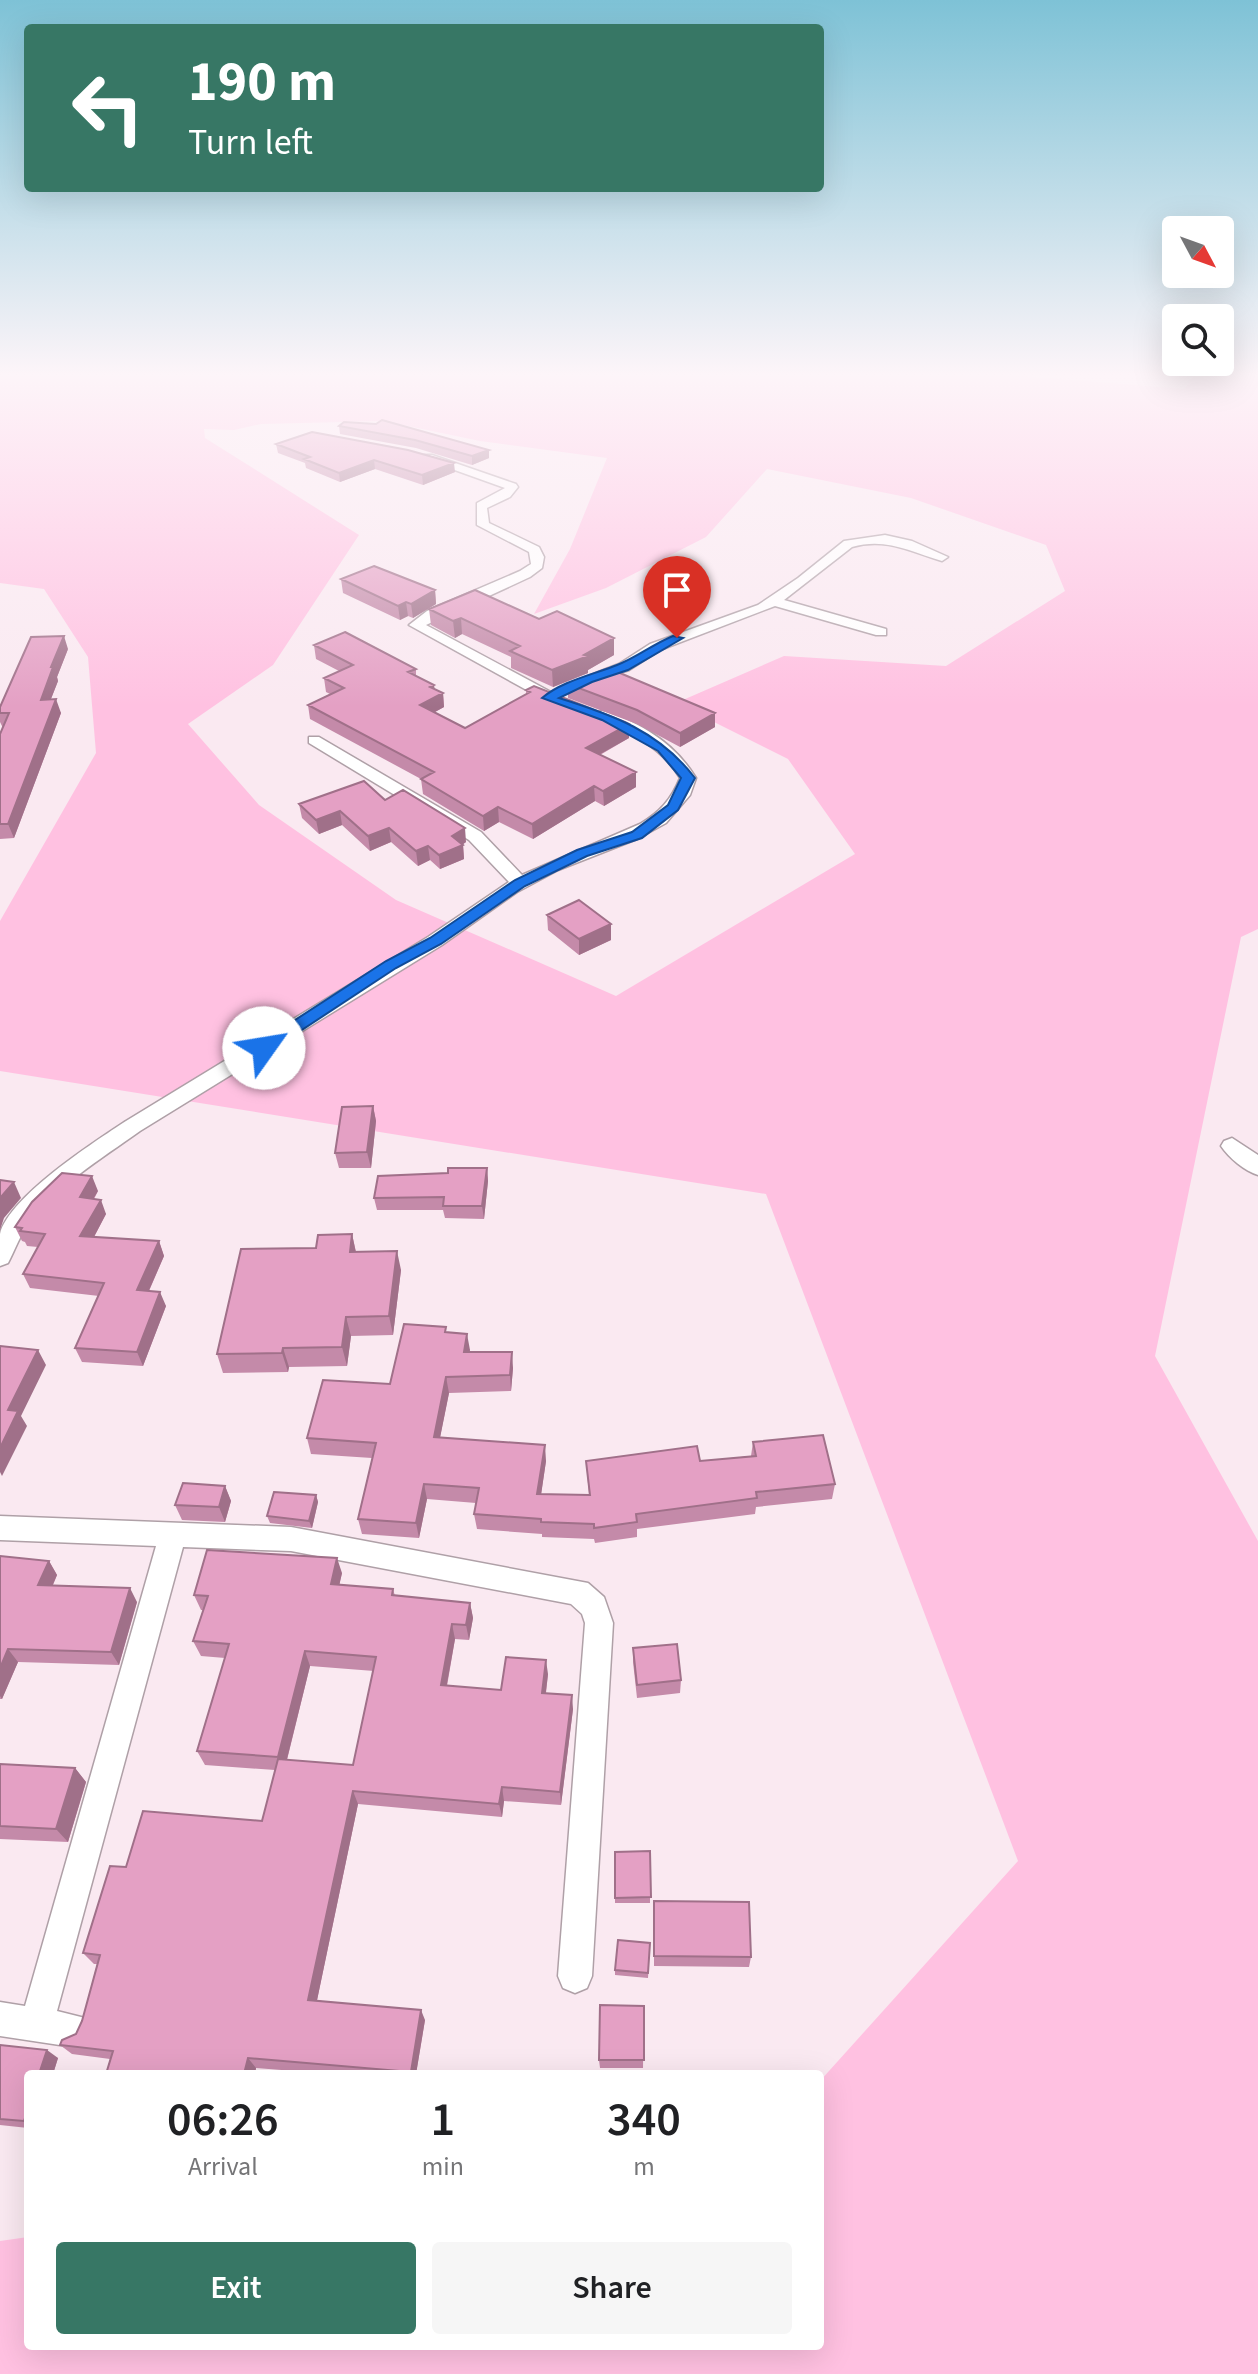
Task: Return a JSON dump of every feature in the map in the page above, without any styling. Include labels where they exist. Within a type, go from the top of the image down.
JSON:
[{"type":"street","points":[[0,1257],[17,1223],[48,1190],[85,1159],[133,1126],[435,941],[520,883],[582,853],[637,835],[674,808],[688,778],[663,748],[636,731],[585,710],[561,692],[416,625],[432,614],[525,574],[537,565],[538,557],[534,550],[483,525],[481,506],[506,494],[512,487],[509,486]]},
{"type":"street","points":[[561,692],[624,667],[655,647],[763,608],[848,544],[858,540],[889,538],[942,557]]},
{"type":"street","points":[[773,601],[881,632]]},
{"type":"street","points":[[314,740],[475,836],[520,883]]},
{"type":"street","points":[[1232,1146],[1258,1167]]},
{"type":"street","points":[[0,1528],[291,1539],[578,1592],[594,1606],[599,1623],[575,1976]]},
{"type":"street","points":[[37,2023],[173,1535]]},
{"type":"street","points":[[0,2019],[73,2030]]},
{"type":"shaded area","points":[[0,486],[281,486],[359,535],[273,665],[188,724],[259,805],[396,900],[616,996],[855,854],[788,759],[676,703],[784,656],[946,666],[1065,591],[1046,545],[911,498],[850,486],[1258,486],[1258,929],[1241,937],[1155,1356],[1258,1541],[1258,2374],[0,2374],[0,2241],[24,2238],[24,2350],[824,2350],[824,2077],[1018,1861],[766,1194],[0,1071],[0,921],[96,753],[88,657],[44,589],[0,583]]},
{"type":"shaded area","points":[[596,486],[752,486],[706,537],[606,588],[534,614],[570,549]]},
{"type":"building","points":[[374,566],[435,590],[411,604],[406,602],[398,606],[341,579]]},
{"type":"building","points":[[475,590],[539,619],[557,611],[614,638],[584,655],[588,656],[552,670],[510,651],[520,646],[461,618],[453,621],[429,609]]},
{"type":"building","points":[[345,632],[416,669],[408,672],[443,693],[420,705],[465,728],[530,692],[526,690],[534,686],[625,722],[629,724],[586,748],[636,772],[603,791],[594,786],[532,824],[498,807],[483,816],[421,779],[434,772],[308,705],[344,688],[324,678],[353,665],[314,645]]},
{"type":"building","points":[[64,636],[41,700],[56,699],[8,824],[0,824],[0,734],[9,713],[0,713],[0,707],[31,637]]},
{"type":"building","points":[[608,668],[715,713],[680,733],[637,710],[568,684]]},
{"type":"building","points":[[364,781],[385,800],[403,790],[465,828],[452,836],[463,845],[439,855],[428,846],[416,851],[389,828],[368,836],[340,811],[316,820],[299,804]]},
{"type":"building","points":[[579,900],[611,924],[579,939],[547,915]]},
{"type":"building","points":[[373,1106],[367,1152],[335,1153],[342,1107]]},
{"type":"building","points":[[448,1168],[487,1168],[482,1206],[443,1206],[444,1197],[374,1198],[378,1176],[448,1173]]},
{"type":"building","points":[[62,1173],[92,1176],[80,1197],[101,1200],[80,1236],[159,1241],[137,1290],[160,1292],[137,1352],[75,1348],[104,1283],[23,1274],[45,1234],[20,1231],[22,1228],[15,1227],[32,1202]]},
{"type":"building","points":[[0,1180],[14,1182],[0,1198]]},
{"type":"building","points":[[352,1234],[350,1252],[397,1251],[389,1316],[346,1317],[342,1347],[283,1348],[282,1353],[217,1354],[241,1249],[316,1248],[318,1235]]},
{"type":"building","points":[[404,1324],[446,1327],[445,1332],[467,1334],[464,1352],[512,1352],[510,1375],[446,1377],[434,1437],[545,1445],[537,1494],[590,1495],[586,1461],[697,1446],[700,1461],[756,1456],[753,1442],[823,1435],[835,1484],[756,1492],[757,1498],[636,1514],[637,1522],[594,1528],[594,1524],[541,1522],[541,1519],[474,1514],[479,1488],[424,1484],[416,1523],[358,1519],[376,1443],[307,1438],[323,1380],[390,1384]]},
{"type":"building","points":[[0,1346],[38,1350],[8,1410],[18,1411],[0,1448]]},
{"type":"building","points":[[183,1483],[225,1486],[219,1507],[175,1505]]},
{"type":"building","points":[[274,1492],[316,1495],[309,1521],[267,1516]]},
{"type":"building","points":[[207,1550],[337,1558],[331,1584],[393,1589],[392,1595],[470,1603],[466,1625],[452,1624],[441,1685],[501,1690],[506,1657],[546,1660],[542,1693],[572,1695],[560,1792],[502,1787],[499,1804],[353,1791],[308,2000],[421,2010],[411,2070],[248,2058],[245,2070],[107,2070],[113,2051],[60,2045],[62,2040],[76,2034],[82,2021],[100,1955],[83,1953],[110,1866],[126,1867],[143,1811],[262,1821],[278,1759],[353,1765],[376,1657],[305,1651],[278,1757],[197,1751],[229,1644],[193,1641],[208,1596],[194,1595]]},
{"type":"building","points":[[0,1556],[49,1561],[38,1585],[130,1588],[111,1652],[8,1649],[0,1668]]},
{"type":"building","points":[[677,1644],[681,1680],[637,1685],[633,1648]]},
{"type":"building","points":[[0,1764],[75,1768],[56,1829],[0,1826]]},
{"type":"building","points":[[650,1851],[651,1897],[615,1898],[615,1852]]},
{"type":"building","points":[[654,1901],[749,1902],[751,1957],[654,1956]]},
{"type":"building","points":[[618,1940],[650,1943],[648,1973],[615,1970]]},
{"type":"building","points":[[600,2005],[644,2006],[644,2060],[599,2060]]},
{"type":"building","points":[[0,2045],[47,2050],[40,2070],[24,2070],[24,2121],[0,2119]]},
{"type":"route","points":[[264,1048],[391,965],[435,941],[520,883],[582,853],[637,835],[674,808],[688,778],[663,748],[607,717],[548,698],[588,679],[624,667],[655,647],[677,638]]}]
